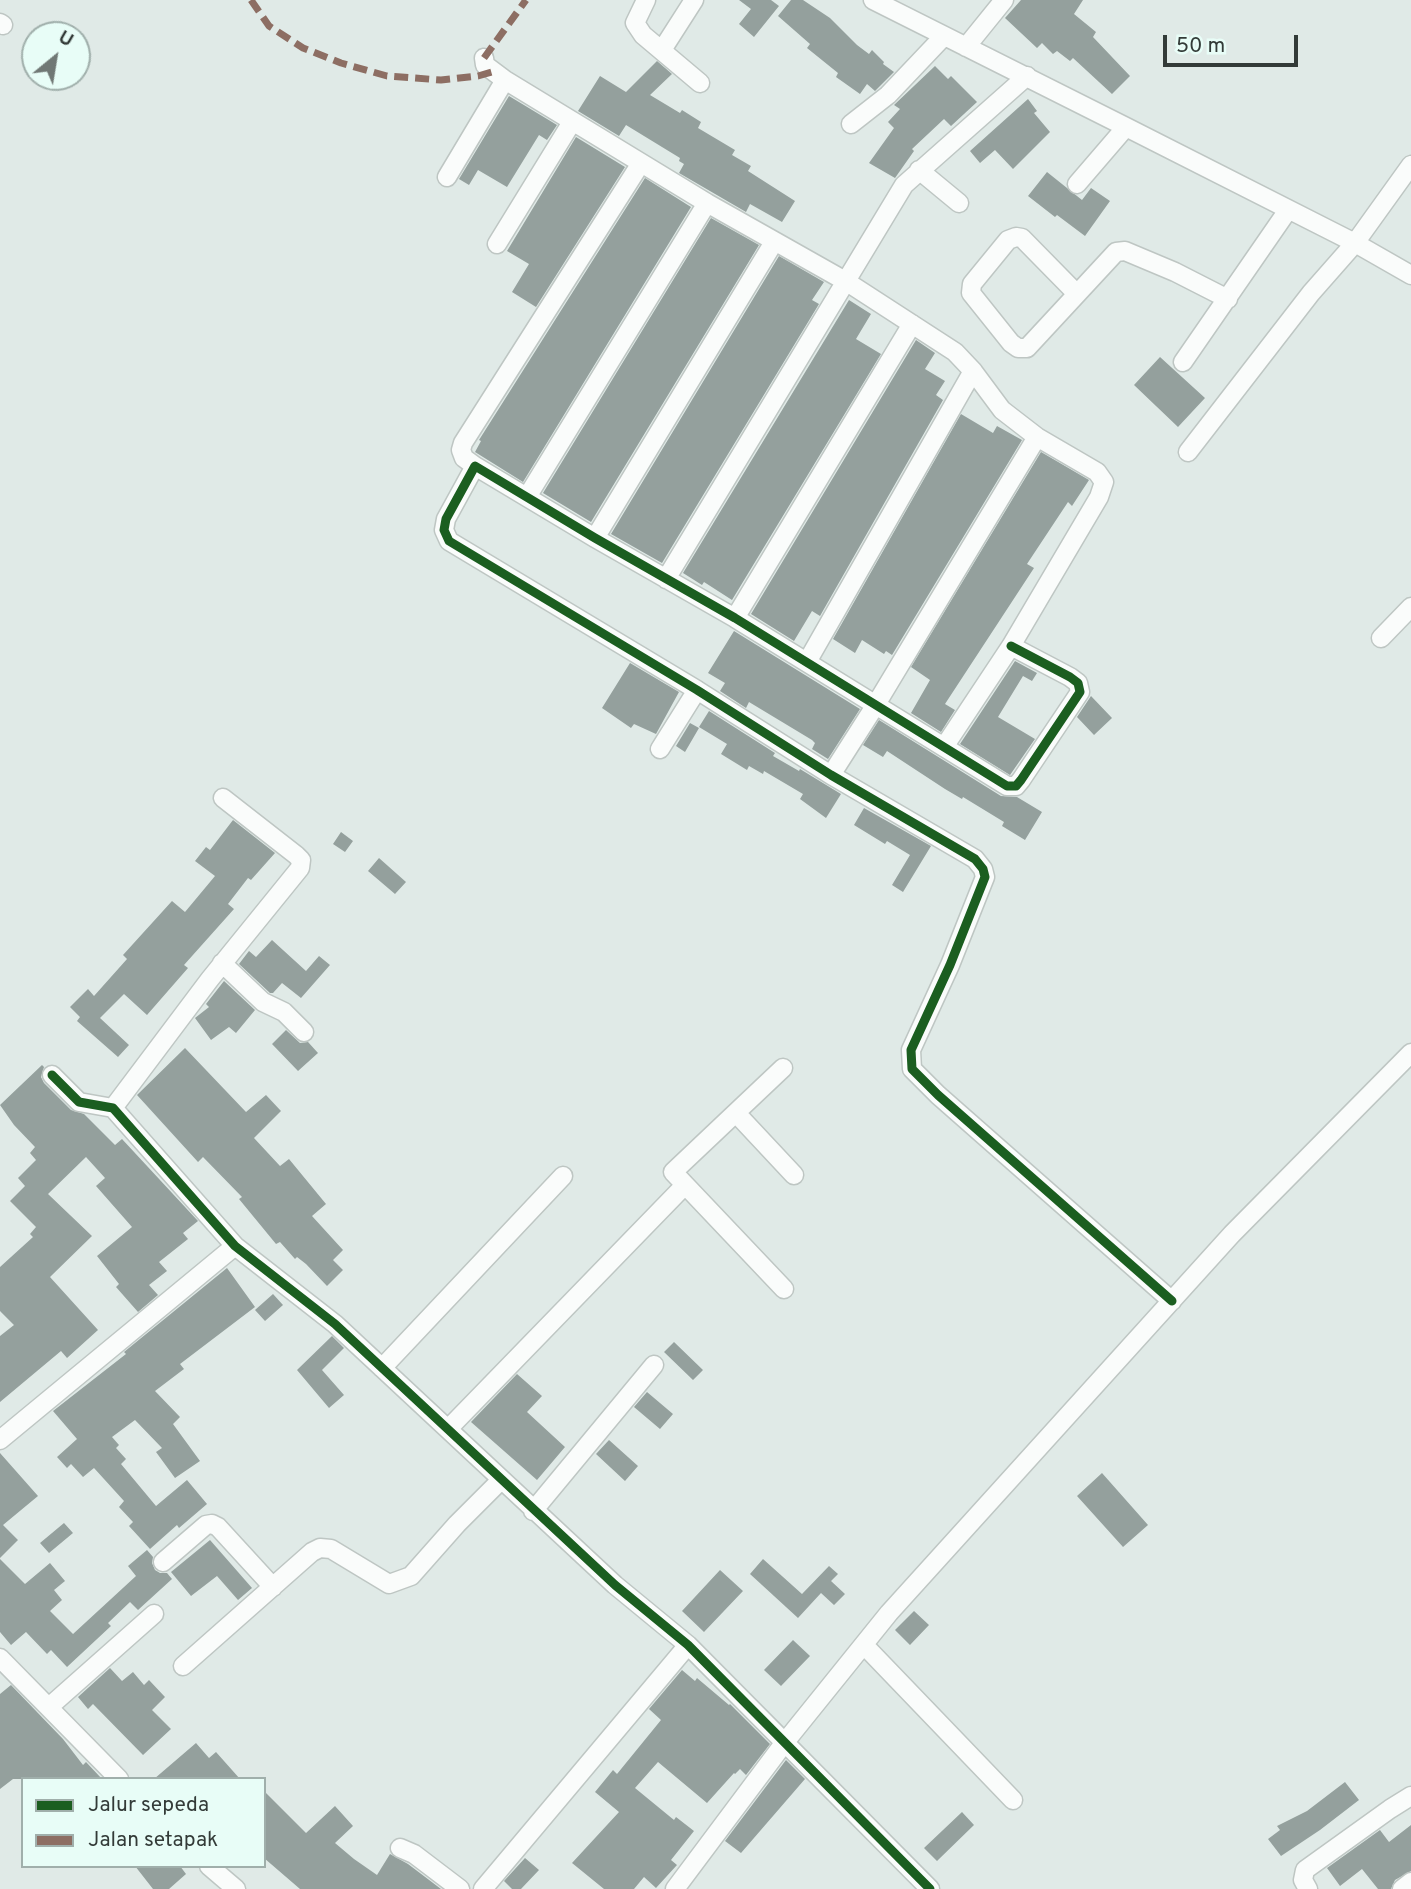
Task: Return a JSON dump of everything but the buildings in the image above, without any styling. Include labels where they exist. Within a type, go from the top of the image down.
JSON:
[{"type":"street","points":[[646,0],[635,23],[643,35],[700,83]]},
{"type":"street","points":[[662,50],[694,0]]},
{"type":"street","points":[[873,0],[1355,243],[1411,275]]},
{"type":"street","points":[[966,47],[1004,0]]},
{"type":"street","points":[[851,124],[888,96],[944,36]]},
{"type":"street","points":[[484,58],[485,65],[505,80],[572,122],[707,204],[847,282],[955,352],[1002,410],[1037,438],[1097,472],[1104,482],[1099,497],[1012,646],[944,747]]},
{"type":"street","points":[[666,579],[904,185],[1027,76]]},
{"type":"street","points":[[447,177],[505,80]]},
{"type":"street","points":[[497,244],[572,122]]},
{"type":"street","points":[[1077,184],[1126,127]]},
{"type":"street","points":[[641,163],[463,443],[461,450],[464,458],[595,538],[735,618],[1007,786],[1016,786],[1021,780],[1080,692],[1078,683],[1070,677],[1012,646]]},
{"type":"street","points":[[1188,452],[1311,293],[1355,243],[1411,165]]},
{"type":"street","points":[[919,170],[959,203]]},
{"type":"street","points":[[527,497],[707,204]]},
{"type":"street","points":[[1183,362],[1288,210]]},
{"type":"street","points":[[1077,294],[1022,238],[1016,237],[1009,240],[972,284],[971,293],[1018,348],[1027,348],[1116,252],[1125,251],[1228,299]]},
{"type":"street","points":[[595,538],[774,242]]},
{"type":"street","points":[[735,618],[912,324]]},
{"type":"street","points":[[807,662],[973,371]]},
{"type":"street","points":[[831,775],[876,706],[1037,438]]},
{"type":"street","points":[[475,466],[446,520],[444,530],[449,541],[697,690],[831,775],[975,859],[983,869],[985,877],[950,965],[911,1050],[912,1069],[1172,1301]]},
{"type":"street","points":[[1381,638],[1411,607]]},
{"type":"street","points":[[660,748],[697,690]]},
{"type":"street","points":[[113,1108],[222,963],[300,868],[301,860],[223,798]]},
{"type":"street","points":[[222,963],[263,1003],[284,1012],[304,1032]]},
{"type":"street","points":[[675,1889],[785,1742],[890,1613],[1232,1234],[1411,1053]]},
{"type":"street","points":[[783,1068],[673,1172],[784,1289]]},
{"type":"street","points":[[52,1075],[79,1102],[113,1108],[235,1246],[335,1324],[449,1428],[533,1511],[615,1585],[688,1645],[930,1889]]},
{"type":"street","points":[[736,1113],[794,1175]]},
{"type":"street","points":[[382,1368],[563,1176]]},
{"type":"street","points":[[449,1428],[685,1185]]},
{"type":"street","points":[[0,1440],[235,1246]]},
{"type":"street","points":[[533,1511],[654,1365]]},
{"type":"street","points":[[183,1666],[312,1552],[320,1548],[331,1549],[389,1584],[411,1576],[501,1480]]},
{"type":"street","points":[[163,1562],[206,1525],[212,1524],[218,1527],[273,1587]]},
{"type":"street","points":[[49,1707],[154,1614]]},
{"type":"street","points":[[483,1889],[688,1645]]},
{"type":"street","points":[[864,1645],[1013,1800]]},
{"type":"street","points":[[0,1658],[117,1777]]},
{"type":"street","points":[[1308,1889],[1303,1880],[1305,1870],[1411,1796]]},
{"type":"street","points":[[400,1848],[414,1854],[460,1889]]},
{"type":"street","points":[[211,1868],[236,1889]]},
{"type":"street","points":[[1402,1889],[1411,1882]]},
{"type":"marked path","points":[[251,0],[269,26],[303,48],[341,63],[387,76],[441,80],[492,72]]},
{"type":"marked path","points":[[484,58],[526,0]]},
{"type":"cycle path","points":[[1011,646],[1070,677],[1078,683],[1080,692],[1016,786],[1007,786],[735,618],[475,466],[446,519],[444,530],[449,541],[697,690],[831,775],[975,859],[983,869],[985,877],[950,965],[911,1050],[912,1069],[1172,1301]]},
{"type":"cycle path","points":[[52,1075],[79,1102],[113,1108],[235,1246],[335,1324],[615,1585],[688,1645],[930,1889]]}]
